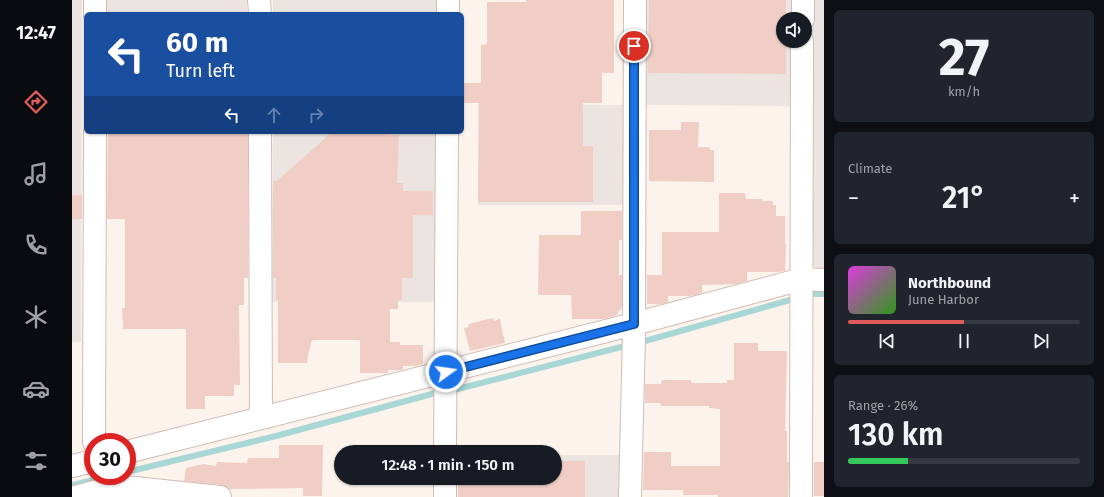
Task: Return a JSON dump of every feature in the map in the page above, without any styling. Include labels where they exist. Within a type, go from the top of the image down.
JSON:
[{"type":"street","points":[[95,0],[95,12]]},
{"type":"street","points":[[260,0],[260,12]]},
{"type":"street","points":[[448,0],[448,12]]},
{"type":"street","points":[[630,497],[634,336],[635,0]]},
{"type":"street","points":[[802,12],[803,0]]},
{"type":"street","points":[[800,497],[802,48]]},
{"type":"street","points":[[94,433],[95,134]]},
{"type":"street","points":[[260,134],[261,418]]},
{"type":"street","points":[[445,445],[447,134]]},
{"type":"street","points":[[136,450],[261,418],[446,384],[802,292],[824,280]]},
{"type":"street","points":[[72,466],[84,463]]},
{"type":"street","points":[[444,497],[445,485]]},
{"type":"street","points":[[76,497],[116,486],[220,497]]},
{"type":"shaded area","points":[[72,0],[82,0],[81,342],[72,342]]},
{"type":"shaded area","points":[[100,0],[247,0],[247,12],[100,12]]},
{"type":"shaded area","points":[[273,0],[439,0],[439,12],[273,12]]},
{"type":"shaded area","points":[[647,0],[792,0],[792,12],[776,12],[776,48],[792,48],[792,106],[646,105]]},
{"type":"shaded area","points":[[811,0],[824,0],[824,270],[818,270],[809,262],[811,48],[812,48]]},
{"type":"shaded area","points":[[478,104],[623,105],[623,205],[478,205]]},
{"type":"shaded area","points":[[273,134],[437,134],[434,302],[272,302]]},
{"type":"shaded area","points":[[562,455],[622,455],[622,497],[508,497],[538,485],[562,485]]},
{"type":"building","points":[[526,0],[614,0],[614,73],[602,73],[602,103],[583,103],[583,146],[593,146],[593,202],[478,202],[479,103],[464,103],[464,83],[481,83],[481,45],[487,44],[487,2],[526,2]]},
{"type":"building","points":[[649,0],[786,0],[786,12],[776,12],[776,48],[786,48],[786,74],[648,73]]},
{"type":"building","points":[[681,122],[699,122],[698,147],[710,147],[710,150],[714,150],[714,182],[649,181],[649,130],[681,130]]},
{"type":"building","points":[[108,134],[248,134],[248,278],[244,278],[244,305],[239,305],[240,385],[234,385],[234,396],[205,396],[205,409],[186,409],[186,329],[123,329],[122,308],[125,308],[125,219],[107,219]]},
{"type":"building","points":[[330,134],[399,135],[397,183],[403,183],[403,191],[433,191],[433,215],[413,215],[413,278],[402,278],[402,300],[398,300],[398,309],[390,309],[390,342],[400,342],[400,345],[423,345],[423,364],[403,366],[402,370],[388,370],[388,373],[360,373],[360,340],[312,340],[307,363],[278,363],[278,300],[276,300],[276,278],[273,278],[273,181],[277,181]]},
{"type":"building","points":[[719,193],[745,193],[746,199],[763,199],[763,201],[773,201],[773,205],[776,205],[776,216],[785,216],[785,271],[747,272],[747,281],[737,284],[702,285],[702,293],[691,296],[668,296],[668,302],[662,304],[647,304],[647,275],[662,275],[662,232],[719,232]]},
{"type":"building","points":[[72,195],[82,195],[82,219],[72,219]]},
{"type":"building","points":[[581,211],[622,211],[622,240],[619,240],[619,275],[622,275],[621,310],[619,310],[617,315],[604,319],[572,319],[571,295],[538,295],[539,235],[581,235]]},
{"type":"building","points":[[493,318],[494,321],[500,319],[505,343],[470,351],[464,328],[469,327],[468,324]]},
{"type":"building","points":[[734,343],[758,343],[758,351],[787,351],[785,431],[787,431],[787,462],[789,462],[788,497],[718,497],[718,495],[683,495],[683,490],[643,490],[644,452],[671,452],[671,466],[720,466],[720,409],[709,408],[709,406],[661,406],[661,403],[645,403],[645,384],[661,384],[662,380],[691,380],[691,383],[727,383],[727,380],[734,380]]},
{"type":"building","points":[[279,445],[323,445],[322,496],[303,496],[303,488],[229,489],[221,485],[184,481],[186,468],[203,464],[216,466],[217,462],[247,463],[248,458],[279,458]]},
{"type":"building","points":[[562,461],[585,461],[585,497],[458,497],[458,485],[562,485]]},
{"type":"building","points":[[814,462],[824,462],[824,496],[814,496]]},
{"type":"waterway","points":[[806,296],[812,294],[824,294]]},
{"type":"waterway","points":[[638,343],[797,298]]},
{"type":"waterway","points":[[136,470],[276,436],[432,394],[458,389],[629,345]]},
{"type":"waterway","points":[[72,485],[84,482]]},
{"type":"route","points":[[446,372],[634,324],[634,46]]}]
